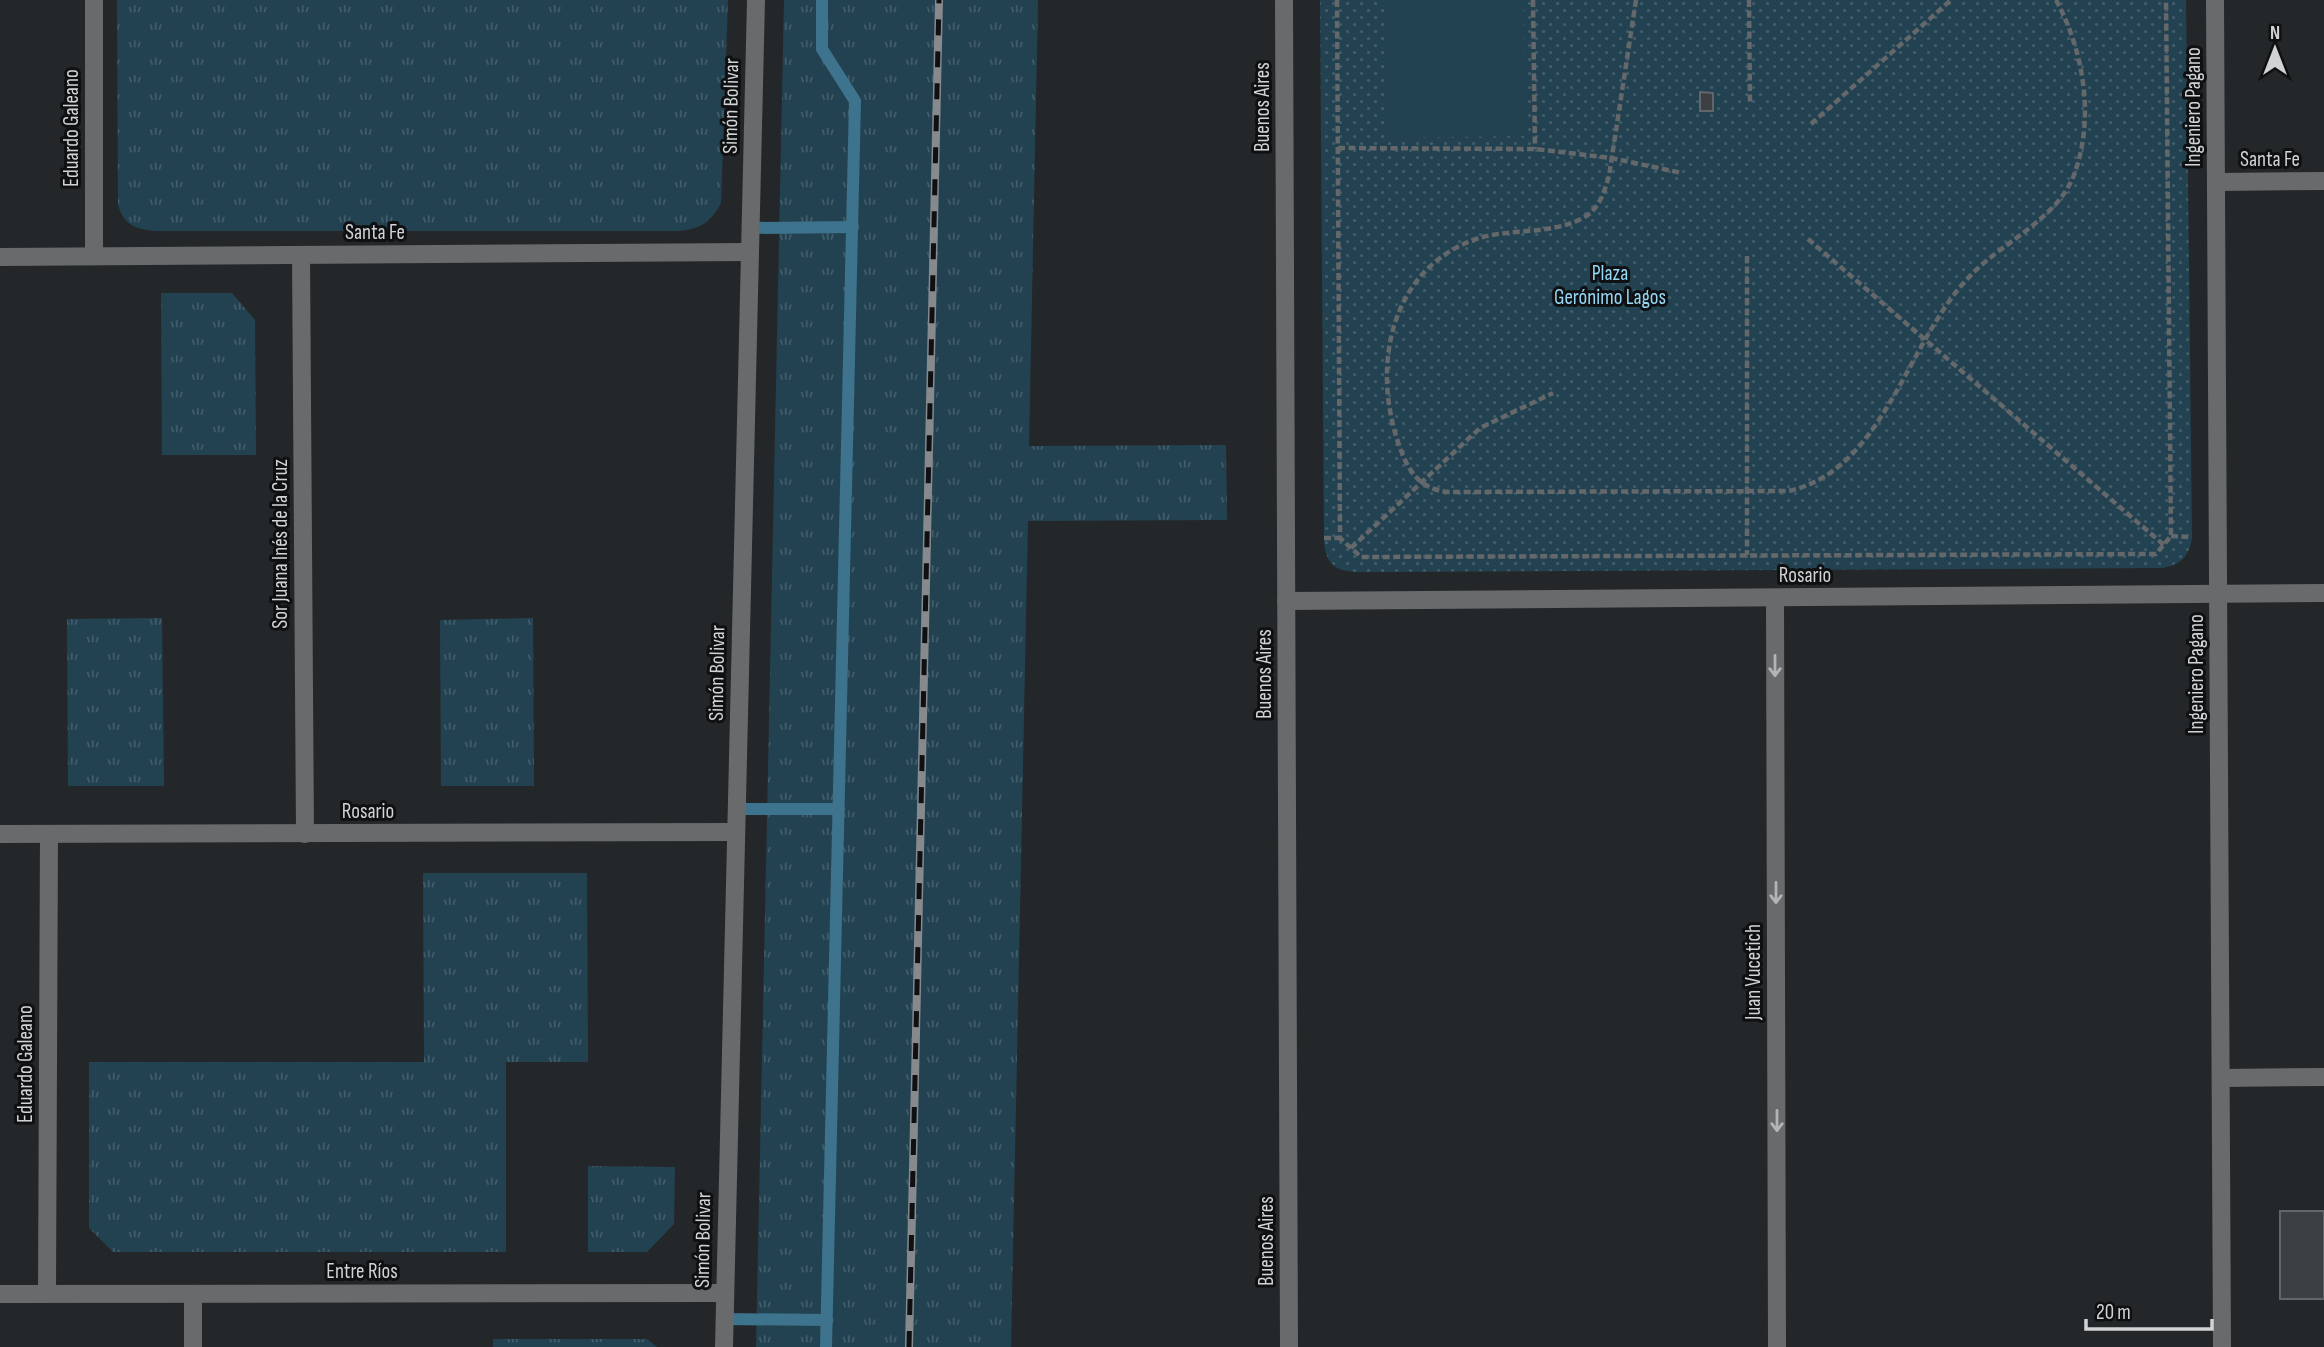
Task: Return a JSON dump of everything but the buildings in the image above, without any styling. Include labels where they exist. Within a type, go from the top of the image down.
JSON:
[{"type":"street","name":"Eduardo Galeano","points":[[94,0],[94,256]]},
{"type":"street","name":"Simón Bolivar","points":[[724,1347],[756,0]]},
{"type":"street","name":"Buenos Aires","points":[[1284,0],[1289,1347]]},
{"type":"street","name":"Ingeniero Pagano","points":[[2215,0],[2222,1347]]},
{"type":"street","name":"Santa Fe","points":[[2216,182],[2324,181]]},
{"type":"street","name":"Santa Fe","points":[[0,257],[750,252]]},
{"type":"street","name":"Sor Juana Inés de la Cruz","points":[[301,255],[305,834]]},
{"type":"street","name":"Rosario","points":[[1286,601],[2324,593]]},
{"type":"street","name":"Juan Vucetich","points":[[1775,597],[1777,1347]]},
{"type":"street","name":"Rosario","points":[[0,834],[736,832]]},
{"type":"street","name":"Eduardo Galeano","points":[[47,1294],[49,834]]},
{"type":"street","points":[[2221,1078],[2324,1077]]},
{"type":"street","name":"Entre Ríos","points":[[0,1294],[725,1293]]},
{"type":"street","points":[[193,1294],[193,1347]]},
{"type":"path","points":[[1337,0],[1340,538]]},
{"type":"path","points":[[1533,0],[1535,149]]},
{"type":"path","points":[[1636,0],[1605,189],[1592,212],[1566,224],[1493,235],[1462,245],[1430,265],[1405,295],[1392,333],[1388,378],[1396,439],[1406,464],[1420,483],[1429,488],[1449,492],[1788,491],[1805,488],[1836,470],[1870,432],[1925,339],[1971,274],[2053,207],[2073,178],[2083,137],[2083,88],[2074,40],[2056,0]]},
{"type":"path","points":[[1749,0],[1750,104]]},
{"type":"path","points":[[1811,124],[1951,0]]},
{"type":"path","points":[[1324,538],[1340,538],[1361,557],[2155,554],[2171,536],[2166,0]]},
{"type":"path","points":[[1338,148],[1535,149],[1611,158],[1682,173]]},
{"type":"path","points":[[1808,239],[2164,545]]},
{"type":"path","points":[[1747,256],[1748,555]]},
{"type":"path","points":[[1351,548],[1480,428],[1553,393]]},
{"type":"path","points":[[2171,536],[2192,538]]},
{"type":"path","points":[[1360,565],[1361,557]]},
{"type":"green space","points":[[117,0],[728,0],[721,203],[704,223],[679,231],[155,231],[136,227],[127,221],[118,205]]},
{"type":"green space","points":[[784,0],[1038,0],[1029,446],[1226,445],[1227,520],[1028,521],[1011,1347],[756,1347]]},
{"type":"green space","name":"Plaza Gerónimo Lagos","points":[[1320,0],[2186,0],[2192,538],[2186,555],[2174,565],[2162,568],[1360,572],[1346,571],[1335,566],[1328,558],[1324,544]]},
{"type":"green space","points":[[1384,0],[1523,0],[1525,136],[1385,138]]},
{"type":"green space","points":[[161,293],[232,293],[255,320],[256,455],[162,455]]},
{"type":"green space","points":[[162,618],[164,786],[68,786],[67,619]]},
{"type":"green space","points":[[533,618],[534,786],[441,786],[440,620]]},
{"type":"green space","points":[[423,873],[587,873],[588,1062],[506,1062],[506,1252],[113,1252],[89,1228],[89,1062],[424,1062]]},
{"type":"green space","points":[[588,1166],[675,1167],[674,1224],[647,1252],[588,1252]]},
{"type":"green space","points":[[493,1339],[647,1339],[657,1347],[493,1347]]},
{"type":"waterway","points":[[822,0],[822,49],[855,101],[826,1347]]},
{"type":"waterway","points":[[750,228],[853,227]]},
{"type":"waterway","points":[[737,809],[839,809]]},
{"type":"waterway","points":[[724,1319],[827,1320]]},
{"type":"railway","points":[[909,1347],[939,0]]}]
